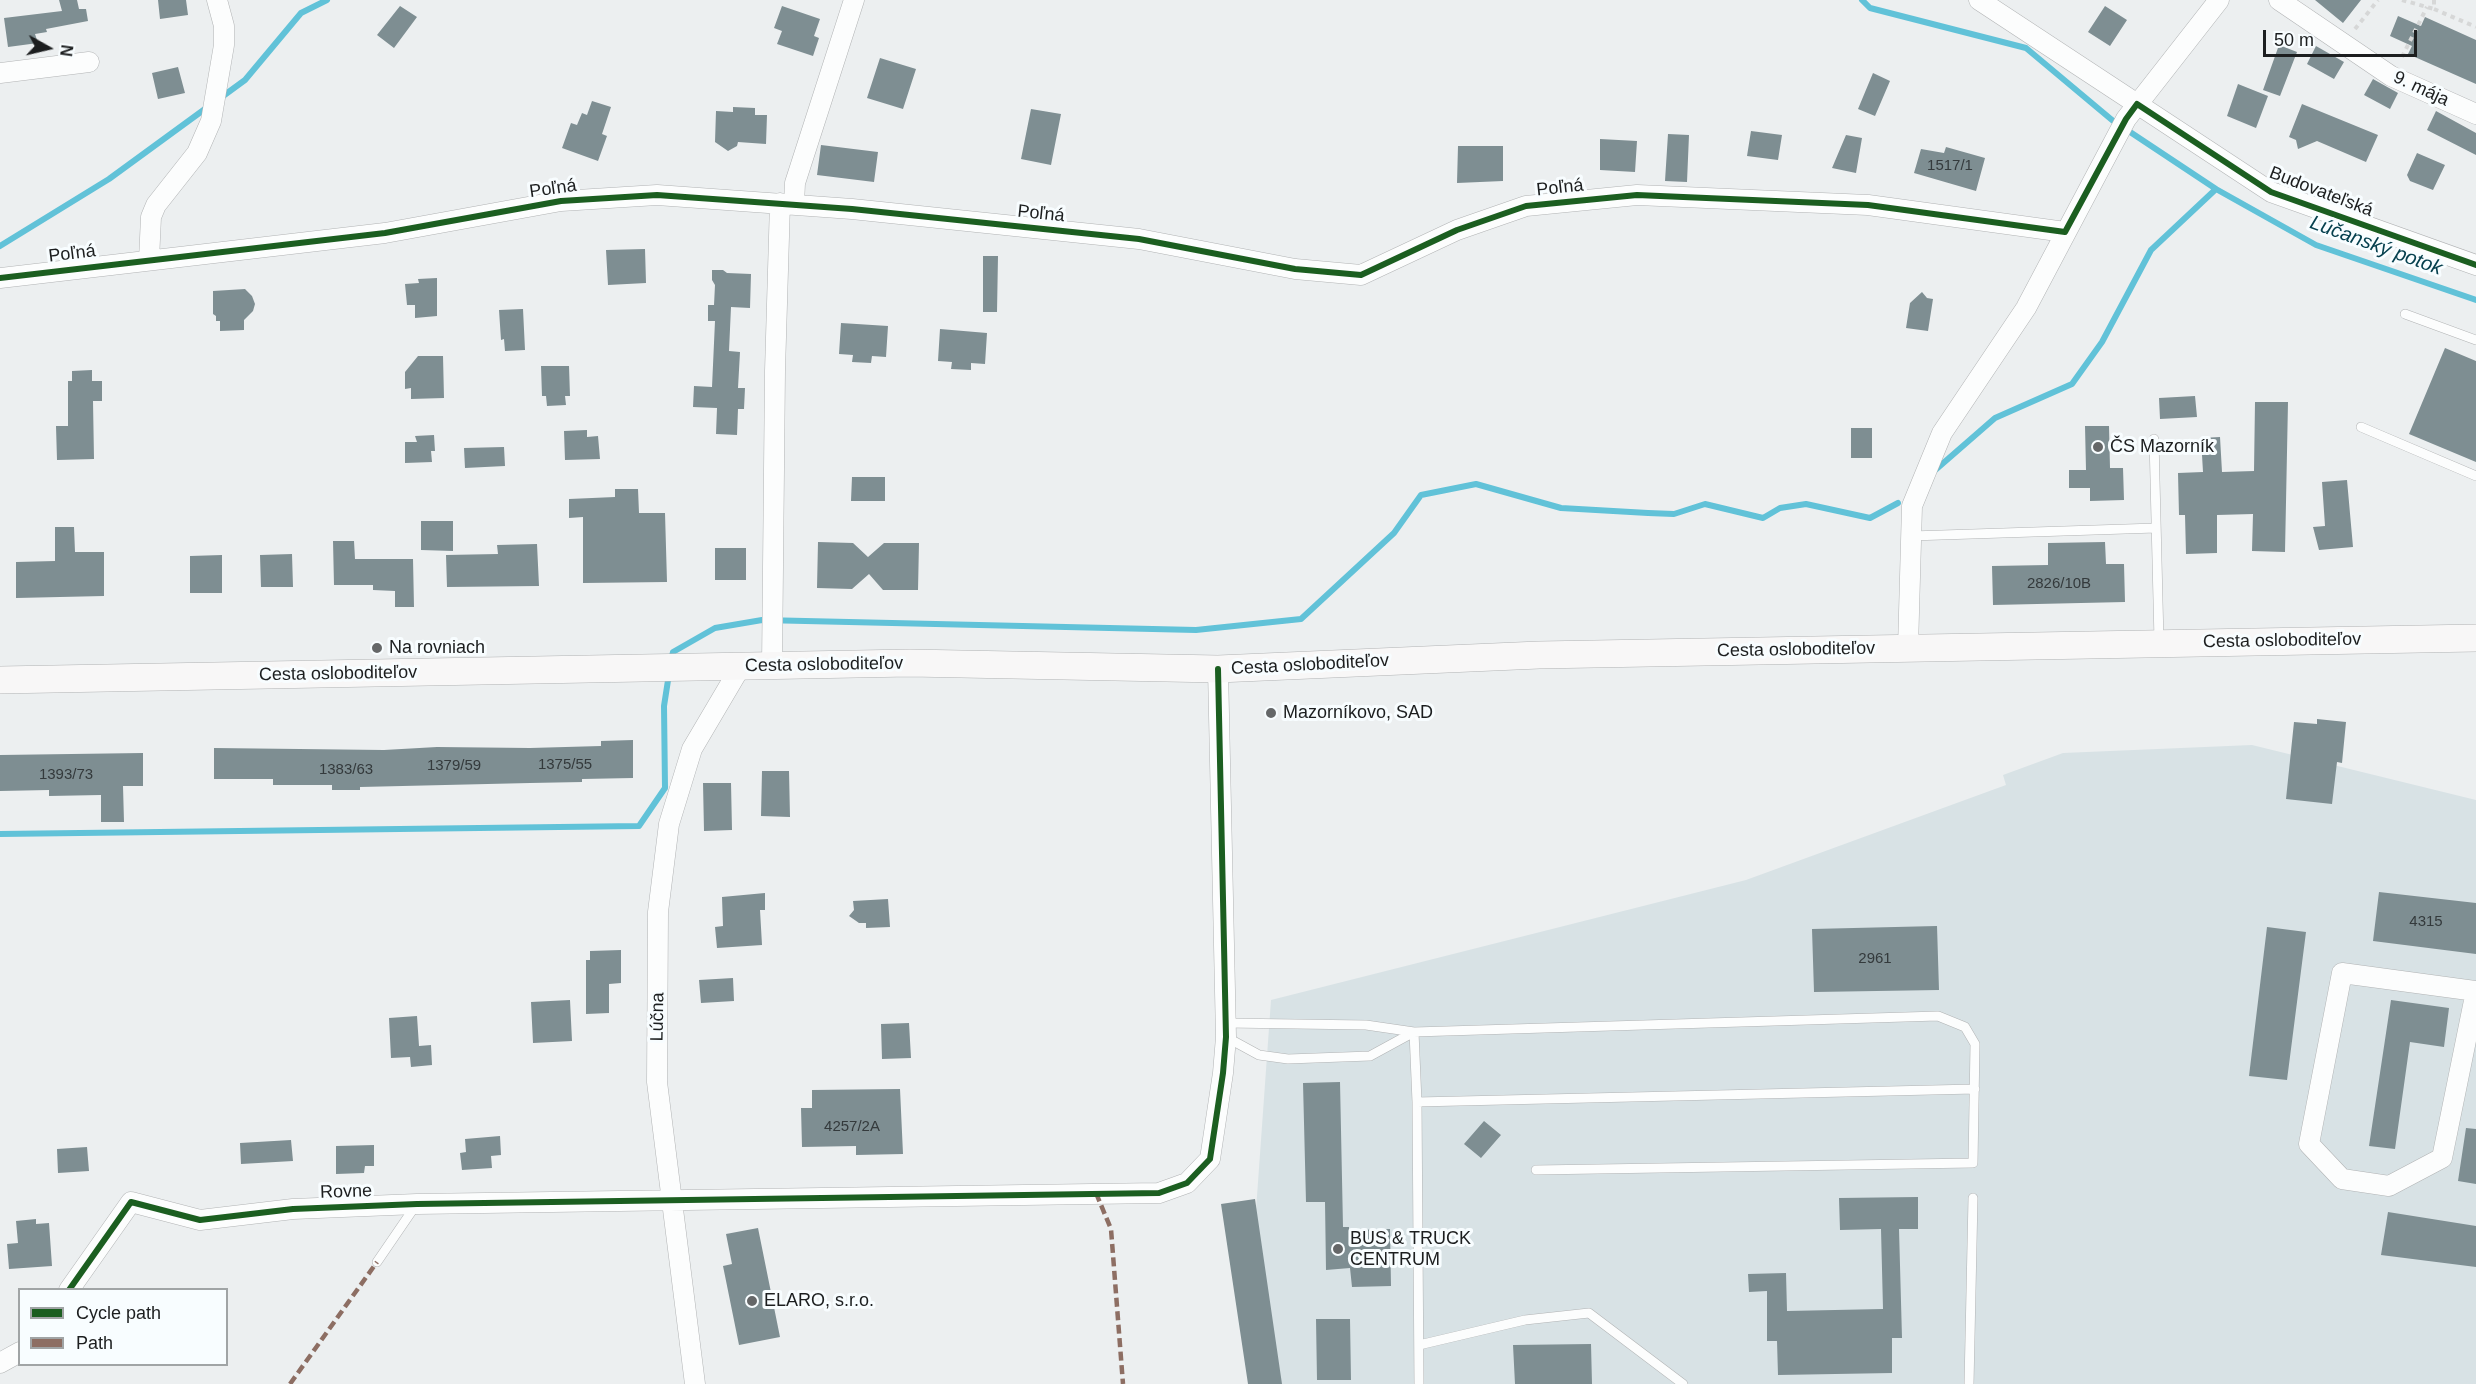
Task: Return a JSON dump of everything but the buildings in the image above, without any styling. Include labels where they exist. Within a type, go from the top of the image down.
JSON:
[{"type":"main road","name":"Cesta osloboditeľov","points":[[0,680],[910,663],[1218,669],[1539,655],[2476,638]]},
{"type":"street","points":[[149,260],[151,217],[156,205],[197,153],[211,121],[224,45],[224,26],[217,0]]},
{"type":"street","points":[[772,666],[775,371],[787,203],[854,0]]},
{"type":"street","name":"Budovateľská","points":[[1979,0],[2131,112],[2271,192],[2476,265]]},
{"type":"street","points":[[1908,648],[1912,506],[1942,433],[2026,308],[2131,112],[2219,0]]},
{"type":"street","name":"9. mája","points":[[2279,0],[2391,75],[2476,114]]},
{"type":"street","points":[[0,73],[89,62]]},
{"type":"street","name":"Poľná","points":[[0,278],[385,233],[561,201],[657,195],[787,203],[1139,239],[1295,269],[1361,275],[1457,230],[1526,206],[1637,195],[1868,205],[2065,232]]},
{"type":"street","name":"Lúčna","points":[[695,1384],[657,1082],[658,912],[669,824],[692,749],[741,666]]},
{"type":"street","name":"Rovne","points":[[70,1288],[131,1202],[200,1220],[293,1209],[417,1204],[1159,1193],[1187,1183],[1210,1159],[1224,1073],[1226,1030],[1218,669]]},
{"type":"street","points":[[2342,973],[2476,991],[2442,1158],[2388,1186],[2342,1179],[2309,1144],[2342,973]]},
{"type":"street","points":[[0,1363],[18,1353]]},
{"type":"lane","points":[[2405,314],[2476,340]]},
{"type":"lane","points":[[2361,427],[2476,476]]},
{"type":"lane","points":[[2154,439],[2159,644]]},
{"type":"lane","points":[[1911,536],[2156,528]]},
{"type":"lane","points":[[1226,1030],[1366,1025],[1414,1032],[1938,1016],[1965,1027],[1976,1044],[1973,1163],[1536,1170]]},
{"type":"lane","points":[[1226,1030],[1259,1055],[1288,1059],[1370,1056],[1414,1032]]},
{"type":"lane","points":[[1414,1032],[1417,1102],[1419,1384]]},
{"type":"lane","points":[[1417,1102],[1975,1089]]},
{"type":"lane","points":[[1969,1384],[1973,1198]]},
{"type":"lane","points":[[377,1262],[417,1204]]},
{"type":"lane","points":[[1419,1345],[1525,1320],[1589,1313],[1683,1384]]},
{"type":"path","points":[[2351,34],[2378,0]]},
{"type":"path","points":[[2402,0],[2434,9],[2476,27]]},
{"type":"path","points":[[2434,0],[2434,9]]},
{"type":"path","points":[[2402,57],[2427,7]]},
{"type":"shaded area","points":[[2252,745],[2476,800],[2476,1384],[1252,1384],[1249,1308],[1271,1000],[1746,880],[2006,785],[2003,775],[2063,753]]},
{"type":"waterway","points":[[219,99],[245,80],[301,13],[327,0]]},
{"type":"waterway","name":"Lúčanský potok","points":[[1862,0],[1870,8],[2026,48],[2112,120],[2216,189],[2316,245],[2476,300]]},
{"type":"waterway","points":[[0,246],[109,179],[209,106]]},
{"type":"waterway","points":[[1933,472],[1995,418],[2072,384],[2102,342],[2151,250],[2216,189]]},
{"type":"waterway","points":[[671,661],[673,652],[715,628],[762,620],[1196,630],[1301,619],[1394,533],[1421,495],[1476,484],[1561,508],[1648,513],[1674,514],[1705,504],[1763,518],[1780,508],[1806,504],[1870,518],[1898,503]]},
{"type":"waterway","points":[[0,834],[639,826],[665,788],[664,706],[669,674]]},
{"type":"marked path","points":[[1096,1193],[1111,1229],[1123,1384]]},
{"type":"marked path","points":[[290,1384],[377,1262]]},
{"type":"cycle path","points":[[0,278],[385,233],[561,201],[657,195],[852,209],[1139,239],[1295,269],[1361,275],[1457,230],[1526,206],[1637,195],[1868,205],[2065,232],[2126,119],[2137,104],[2271,192],[2476,265]]},
{"type":"cycle path","points":[[70,1288],[131,1202],[200,1220],[293,1209],[417,1204],[1159,1193],[1187,1183],[1210,1159],[1226,1037],[1218,669]]},
{"type":"place","name":"ČS Mazorník","points":[[2098,447]]},
{"type":"place","name":"Na rovniach","points":[[377,648]]},
{"type":"place","name":"Mazorníkovo, SAD","points":[[1271,713]]},
{"type":"place","name":"BUS & TRUCK CENTRUM","points":[[1338,1249]]},
{"type":"place","name":"ELARO, s.r.o.","points":[[752,1301]]}]
